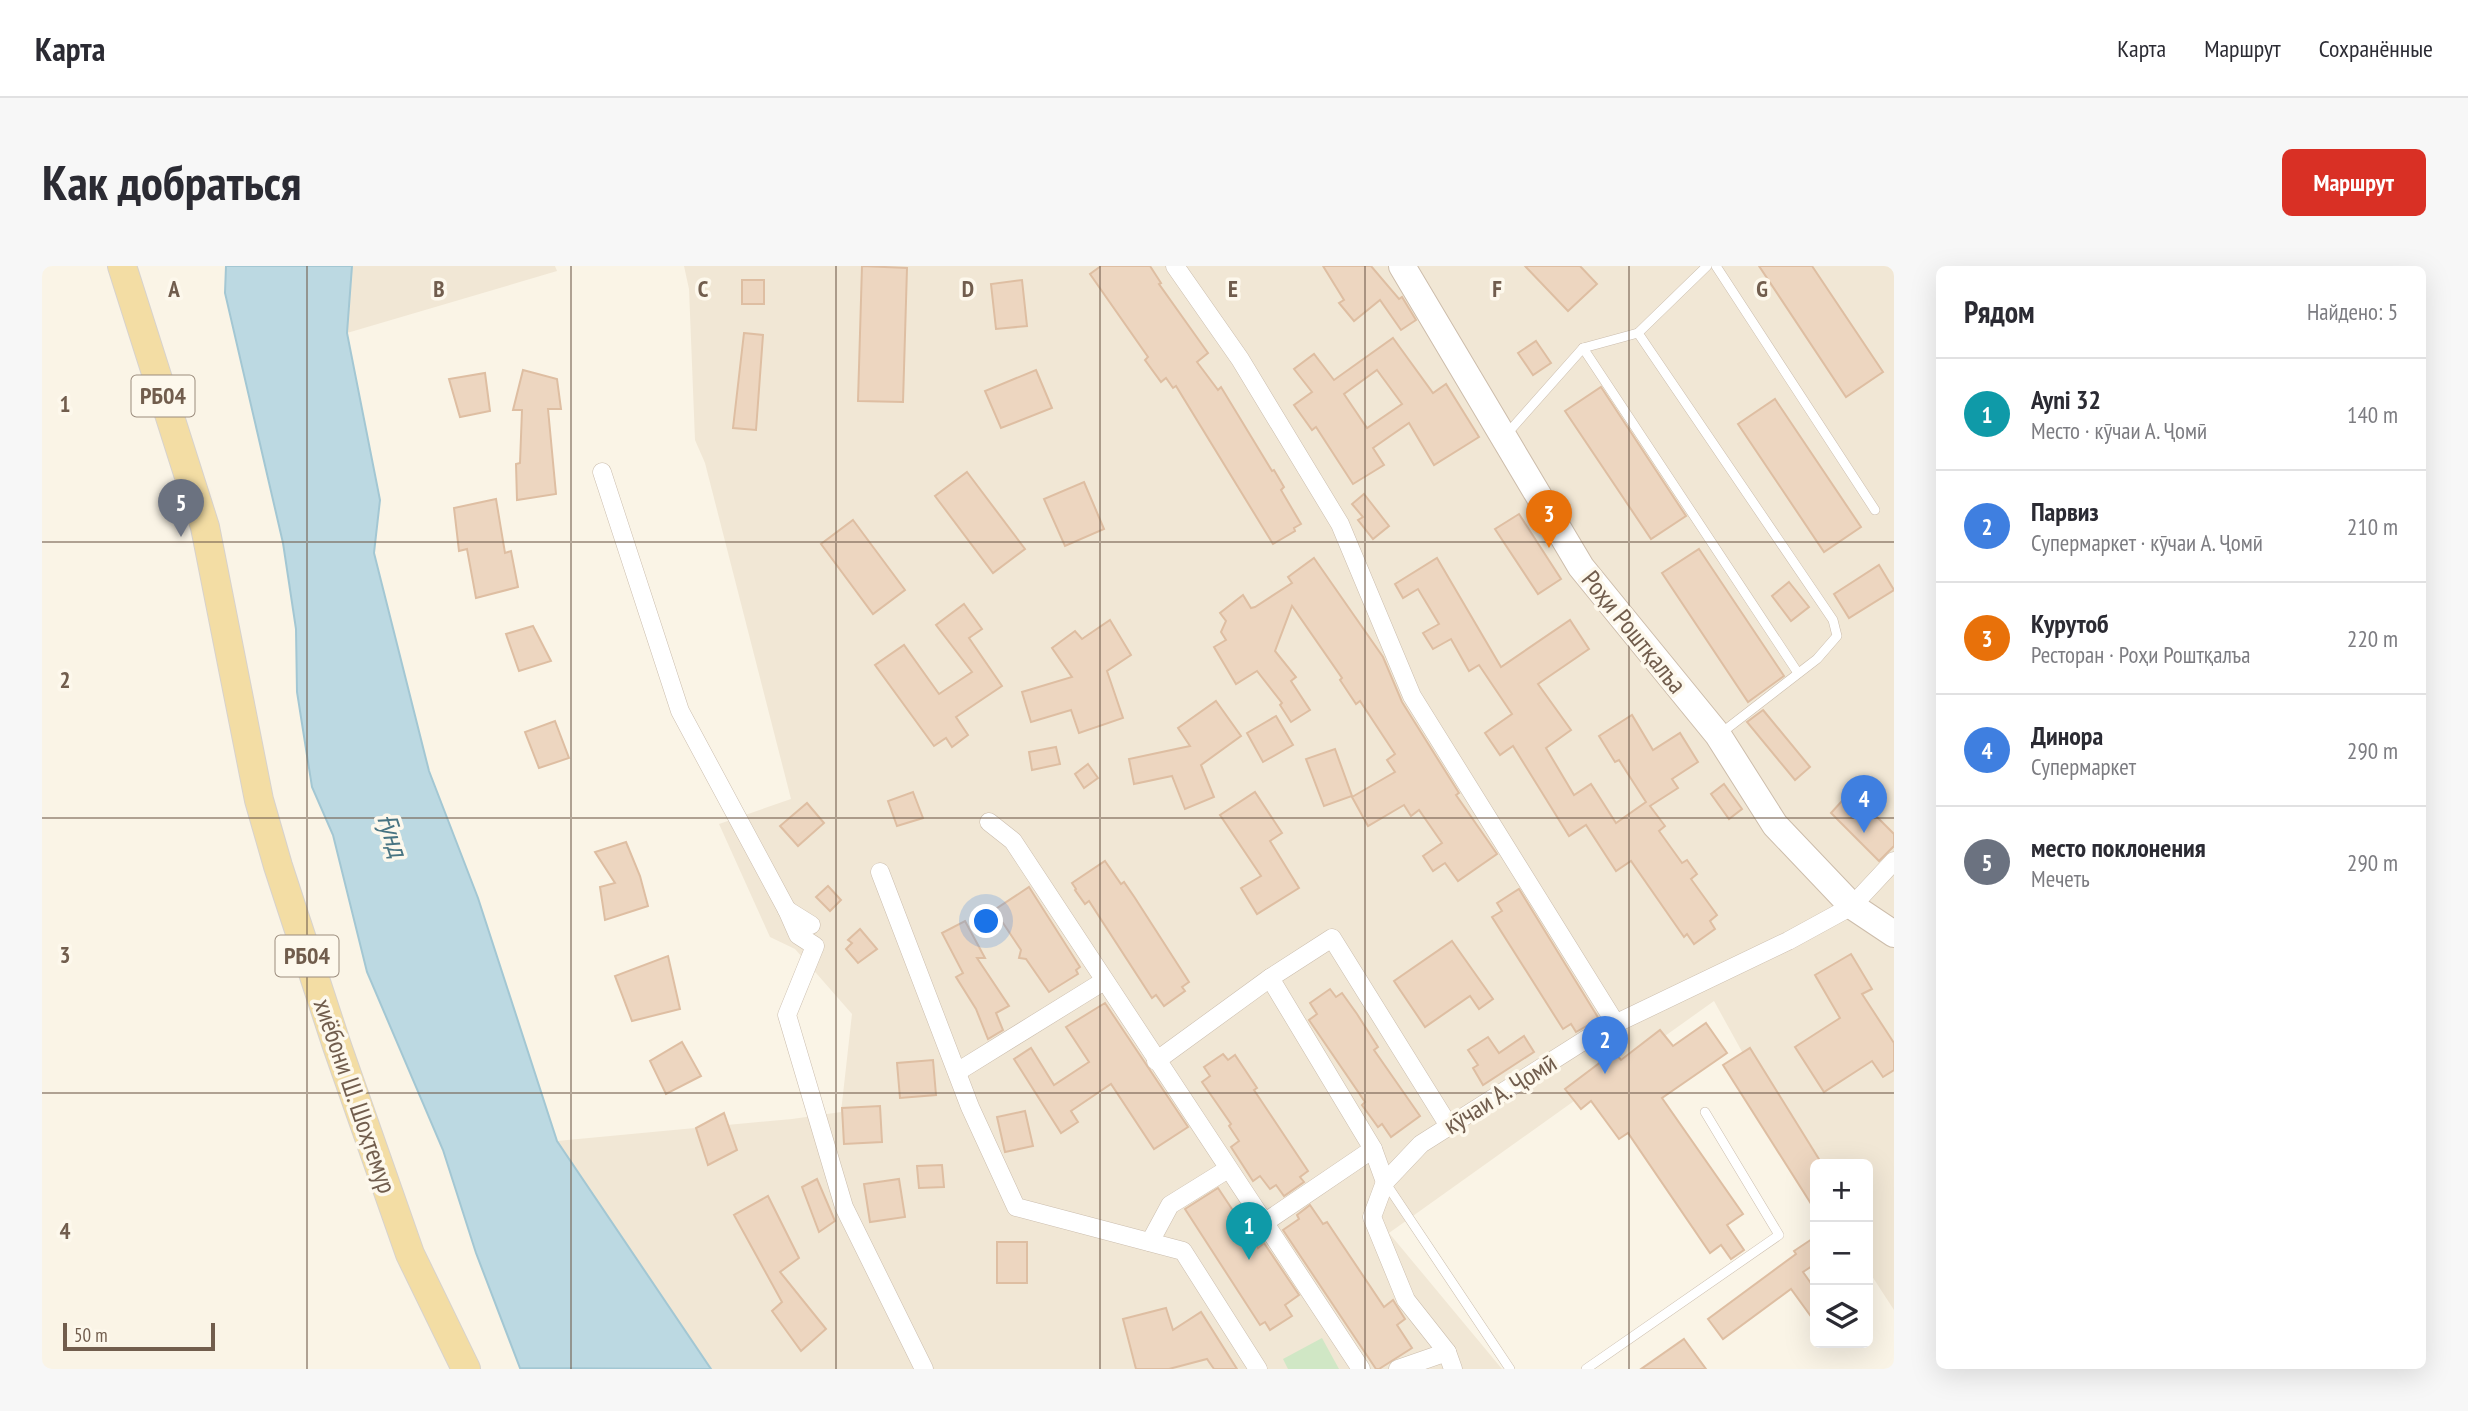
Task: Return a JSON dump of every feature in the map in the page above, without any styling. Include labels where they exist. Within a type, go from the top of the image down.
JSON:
[{"type":"main road","name":"хиёбони Ш. Шоҳтемур","points":[[122,266],[205,527],[258,800],[278,866],[337,1046],[410,1254],[466,1369]]},
{"type":"main road","name":"Роҳи Роштқалъа","points":[[1402,266],[1581,567],[1718,735],[1776,824],[1852,906],[1894,934]]},
{"type":"street","points":[[1175,266],[1240,359],[1340,524],[1412,696],[1616,1024]]},
{"type":"street","points":[[602,472],[680,711],[798,935],[815,946],[787,1015],[844,1207],[924,1369]]},
{"type":"street","points":[[989,822],[1013,841],[1361,1369]]},
{"type":"street","name":"кӯчаи А. Ҷомӣ","points":[[1450,1360],[1406,1300],[1372,1217],[1385,1182],[1421,1144],[1595,1033],[1788,941],[1852,906],[1894,861]]},
{"type":"street","points":[[880,872],[957,1072],[1016,1207],[1183,1251],[1258,1369]]},
{"type":"street","points":[[787,910],[811,925]]},
{"type":"street","points":[[1156,1061],[1270,978],[1332,938],[1449,1126]]},
{"type":"street","points":[[1270,978],[1373,1149],[1385,1182]]},
{"type":"street","points":[[957,1072],[1104,981]]},
{"type":"street","points":[[1264,1223],[1373,1149]]},
{"type":"street","points":[[1150,1242],[1170,1205],[1228,1169]]},
{"type":"street","points":[[1398,1369],[1450,1360]]},
{"type":"lane","points":[[1504,438],[1583,348],[1638,332],[1707,266]]},
{"type":"lane","points":[[1716,266],[1875,510]]},
{"type":"lane","points":[[1638,332],[1833,620],[1837,636],[1817,659],[1718,735]]},
{"type":"lane","points":[[1583,348],[1798,673]]},
{"type":"lane","points":[[1586,1369],[1779,1235],[1705,1112]]},
{"type":"lane","points":[[1385,1182],[1510,1369]]},
{"type":"shaded area","points":[[352,266],[555,266],[557,271],[347,333]]},
{"type":"shaded area","points":[[684,266],[1894,266],[1894,1310],[1873,1278],[1873,1159],[1810,1159],[1810,1175],[1714,1001],[1389,1233],[1502,1369],[711,1369],[557,1141],[841,1112],[852,1014],[795,949],[770,937],[719,824],[791,799],[705,463],[695,440],[689,289]]},
{"type":"green space","points":[[1322,1338],[1339,1369],[1288,1369],[1283,1359]]},
{"type":"water","name":"Ғунд","points":[[226,266],[352,266],[347,333],[380,500],[374,553],[429,771],[478,898],[557,1141],[711,1369],[520,1368],[476,1253],[443,1150],[367,972],[333,835],[312,787],[297,692],[296,629],[283,543],[225,293]]},
{"type":"building","points":[[862,266],[907,268],[903,402],[858,401]]},
{"type":"building","points":[[1101,266],[1150,266],[1161,283],[1159,284],[1208,353],[1197,362],[1218,390],[1221,387],[1284,487],[1281,490],[1301,524],[1294,528],[1295,531],[1273,544],[1176,386],[1173,388],[1166,378],[1161,382],[1145,360],[1148,357],[1090,274]]},
{"type":"building","points":[[1323,266],[1371,266],[1399,299],[1402,297],[1416,320],[1401,330],[1380,300],[1354,321],[1339,303],[1344,300]]},
{"type":"building","points":[[1525,266],[1580,266],[1597,284],[1568,311]]},
{"type":"building","points":[[1759,266],[1812,266],[1883,372],[1846,397]]},
{"type":"building","points":[[742,280],[764,280],[764,304],[742,304]]},
{"type":"building","points":[[1022,280],[1027,326],[996,329],[991,284]]},
{"type":"building","points":[[744,333],[763,335],[756,430],[733,428]]},
{"type":"building","points":[[1393,338],[1433,393],[1446,384],[1479,437],[1434,465],[1409,423],[1373,448],[1384,465],[1353,484],[1316,427],[1312,430],[1294,405],[1312,392],[1294,369],[1314,354],[1334,380]],"holes":[[[1377,370],[1402,404],[1367,428],[1344,394]]]},
{"type":"building","points":[[1536,341],[1551,363],[1533,375],[1518,353]]},
{"type":"building","points":[[523,370],[557,379],[561,409],[548,409],[556,494],[517,500],[516,464],[520,463],[522,410],[513,410]]},
{"type":"building","points":[[1036,370],[1052,408],[1001,428],[985,391]]},
{"type":"building","points":[[485,373],[490,411],[460,417],[449,379]]},
{"type":"building","points":[[1601,387],[1686,516],[1651,539],[1565,411]]},
{"type":"building","points":[[1775,399],[1861,527],[1824,552],[1738,424]]},
{"type":"building","points":[[967,472],[1025,549],[993,573],[935,496]]},
{"type":"building","points":[[1084,482],[1104,529],[1065,546],[1044,499]]},
{"type":"building","points":[[1364,494],[1389,526],[1373,539],[1358,520],[1363,517],[1352,504]]},
{"type":"building","points":[[496,499],[505,553],[511,551],[518,587],[476,598],[467,549],[459,551],[454,508]]},
{"type":"building","points":[[1519,514],[1561,579],[1538,594],[1495,529]]},
{"type":"building","points":[[853,520],[905,590],[873,614],[821,544]]},
{"type":"building","points":[[1699,549],[1784,676],[1748,702],[1662,573]]},
{"type":"building","points":[[1314,558],[1383,657],[1402,702],[1459,793],[1456,795],[1497,854],[1458,881],[1445,863],[1433,871],[1423,856],[1442,843],[1419,810],[1411,816],[1404,805],[1368,826],[1352,797],[1395,772],[1387,760],[1395,754],[1360,701],[1356,704],[1340,680],[1342,678],[1292,606],[1275,651],[1296,677],[1291,681],[1310,710],[1291,722],[1280,705],[1282,703],[1257,671],[1236,684],[1214,647],[1226,640],[1221,632],[1226,621],[1220,613],[1243,595],[1251,608],[1255,607],[1292,583],[1288,577]]},
{"type":"building","points":[[1437,558],[1501,667],[1570,620],[1589,649],[1538,684],[1571,730],[1546,748],[1574,795],[1591,784],[1616,823],[1646,802],[1619,760],[1615,762],[1599,736],[1632,715],[1653,750],[1680,733],[1698,762],[1672,779],[1678,788],[1650,806],[1665,826],[1659,831],[1682,863],[1687,860],[1697,874],[1691,879],[1717,915],[1710,921],[1715,929],[1694,944],[1687,934],[1684,937],[1631,861],[1616,871],[1586,825],[1569,836],[1513,746],[1500,755],[1485,733],[1512,714],[1479,665],[1469,671],[1451,639],[1433,649],[1423,633],[1439,624],[1418,589],[1403,598],[1395,584]]},
{"type":"building","points":[[1879,565],[1894,590],[1849,618],[1834,594]]},
{"type":"building","points":[[1789,582],[1809,607],[1791,621],[1772,596]]},
{"type":"building","points":[[964,604],[982,629],[969,638],[1002,686],[956,717],[968,735],[952,747],[946,738],[934,746],[875,665],[904,645],[939,694],[972,672],[936,625]]},
{"type":"building","points":[[1110,620],[1131,655],[1107,671],[1123,718],[1079,733],[1071,710],[1031,722],[1022,692],[1072,677],[1052,648],[1075,631],[1082,639]]},
{"type":"building","points":[[533,626],[551,661],[519,671],[506,634]]},
{"type":"building","points":[[1216,701],[1241,736],[1201,765],[1214,797],[1185,809],[1172,776],[1134,784],[1129,759],[1190,746],[1178,728]]},
{"type":"building","points":[[1763,710],[1810,767],[1795,780],[1747,722]]},
{"type":"building","points":[[1276,716],[1293,745],[1263,762],[1247,733]]},
{"type":"building","points":[[555,721],[569,758],[539,768],[525,732]]},
{"type":"building","points":[[1056,747],[1060,764],[1032,770],[1029,752]]},
{"type":"building","points":[[1335,749],[1352,796],[1324,806],[1306,759]]},
{"type":"building","points":[[1088,764],[1098,778],[1084,788],[1075,774]]},
{"type":"building","points":[[1724,784],[1742,809],[1729,819],[1711,794]]},
{"type":"building","points":[[1851,791],[1894,834],[1894,846],[1879,861],[1831,813]]},
{"type":"building","points":[[913,792],[923,818],[897,826],[888,801]]},
{"type":"building","points":[[1255,792],[1282,833],[1270,841],[1299,888],[1257,914],[1241,888],[1261,876],[1220,815]]},
{"type":"building","points":[[807,803],[824,823],[798,846],[780,826]]},
{"type":"building","points":[[626,842],[640,876],[648,906],[605,920],[600,887],[615,883],[595,852]]},
{"type":"building","points":[[1105,861],[1121,884],[1124,882],[1189,982],[1182,987],[1185,991],[1164,1006],[1156,995],[1152,998],[1089,901],[1085,904],[1072,883]]},
{"type":"building","points":[[828,886],[841,900],[830,911],[816,897]]},
{"type":"building","points":[[1029,887],[1080,967],[1076,970],[1078,974],[1049,992],[1026,959],[1019,958],[1021,950],[1001,920],[979,920]]},
{"type":"building","points":[[1519,889],[1599,1019],[1576,1032],[1571,1024],[1563,1029],[1492,917],[1502,911],[1497,903]]},
{"type":"building","points":[[965,921],[985,958],[977,958],[1009,1006],[996,1013],[1003,1030],[988,1039],[976,1009],[956,977],[963,973],[942,933]]},
{"type":"building","points":[[860,929],[877,949],[858,963],[846,949],[852,943],[848,940]]},
{"type":"building","points":[[1452,941],[1493,999],[1479,1009],[1470,996],[1425,1027],[1394,981]]},
{"type":"building","points":[[1851,954],[1872,989],[1862,994],[1894,1043],[1894,1070],[1883,1077],[1872,1061],[1824,1092],[1795,1047],[1840,1018],[1815,975]]},
{"type":"building","points":[[668,956],[680,1009],[632,1021],[615,976]]},
{"type":"building","points":[[1330,989],[1336,997],[1342,993],[1357,1014],[1378,1047],[1374,1050],[1420,1116],[1391,1137],[1382,1124],[1378,1127],[1362,1105],[1365,1102],[1309,1020],[1317,1014],[1310,1003]]},
{"type":"building","points":[[1105,1003],[1188,1127],[1154,1149],[1111,1084],[1071,1111],[1078,1122],[1061,1133],[1014,1059],[1031,1048],[1054,1085],[1089,1062],[1066,1027]]},
{"type":"building","points":[[1706,1023],[1727,1053],[1662,1098],[1743,1214],[1727,1225],[1744,1250],[1731,1259],[1721,1245],[1710,1253],[1628,1133],[1619,1139],[1591,1101],[1581,1109],[1565,1089],[1614,1052],[1621,1060],[1660,1030],[1673,1046]]},
{"type":"building","points":[[1524,1036],[1534,1052],[1483,1085],[1473,1068],[1478,1065],[1468,1050],[1488,1037],[1499,1053]]},
{"type":"building","points":[[682,1042],[701,1076],[666,1094],[650,1061]]},
{"type":"building","points":[[1750,1048],[1819,1159],[1810,1159],[1810,1202],[1723,1065]]},
{"type":"building","points":[[1223,1054],[1228,1060],[1235,1055],[1257,1088],[1254,1090],[1308,1171],[1300,1177],[1304,1182],[1284,1196],[1276,1185],[1270,1189],[1260,1176],[1253,1181],[1231,1147],[1239,1141],[1229,1126],[1231,1124],[1202,1082],[1210,1076],[1204,1067]]},
{"type":"building","points":[[933,1060],[936,1095],[900,1098],[897,1063]]},
{"type":"building","points":[[880,1106],[882,1142],[844,1144],[842,1108]]},
{"type":"building","points":[[1025,1111],[1033,1146],[1005,1152],[997,1117]]},
{"type":"building","points":[[724,1113],[737,1150],[708,1165],[696,1128]]},
{"type":"building","points":[[942,1165],[944,1187],[919,1188],[917,1166]]},
{"type":"building","points":[[817,1179],[835,1221],[819,1232],[802,1187]]},
{"type":"building","points":[[899,1179],[905,1217],[870,1222],[864,1184]]},
{"type":"building","points":[[1218,1188],[1258,1248],[1264,1243],[1299,1295],[1285,1305],[1292,1316],[1270,1330],[1265,1322],[1260,1325],[1185,1209]]},
{"type":"building","points":[[768,1196],[799,1258],[780,1272],[826,1329],[801,1351],[772,1311],[782,1302],[734,1215]]},
{"type":"building","points":[[1310,1205],[1323,1224],[1327,1222],[1384,1307],[1393,1300],[1405,1319],[1397,1325],[1412,1348],[1379,1369],[1376,1369],[1283,1230],[1299,1219],[1297,1215]]},
{"type":"building","points":[[1810,1240],[1810,1267],[1803,1272],[1810,1282],[1810,1315],[1791,1289],[1723,1339],[1708,1319],[1796,1254],[1794,1251]]},
{"type":"building","points":[[997,1242],[1027,1242],[1027,1283],[997,1283]]},
{"type":"building","points":[[1166,1308],[1173,1330],[1201,1312],[1237,1369],[1214,1369],[1207,1359],[1169,1369],[1136,1369],[1123,1319]]},
{"type":"building","points":[[1684,1339],[1706,1369],[1641,1369]]},
{"type":"place","name":"место поклонения","points":[[181,537]]},
{"type":"place","name":"Курутоб","points":[[1549,548]]},
{"type":"place","name":"Динора","points":[[1864,833]]},
{"type":"place","name":"Парвиз","points":[[1605,1074]]},
{"type":"place","name":"Ayni 32","points":[[1249,1260]]}]
